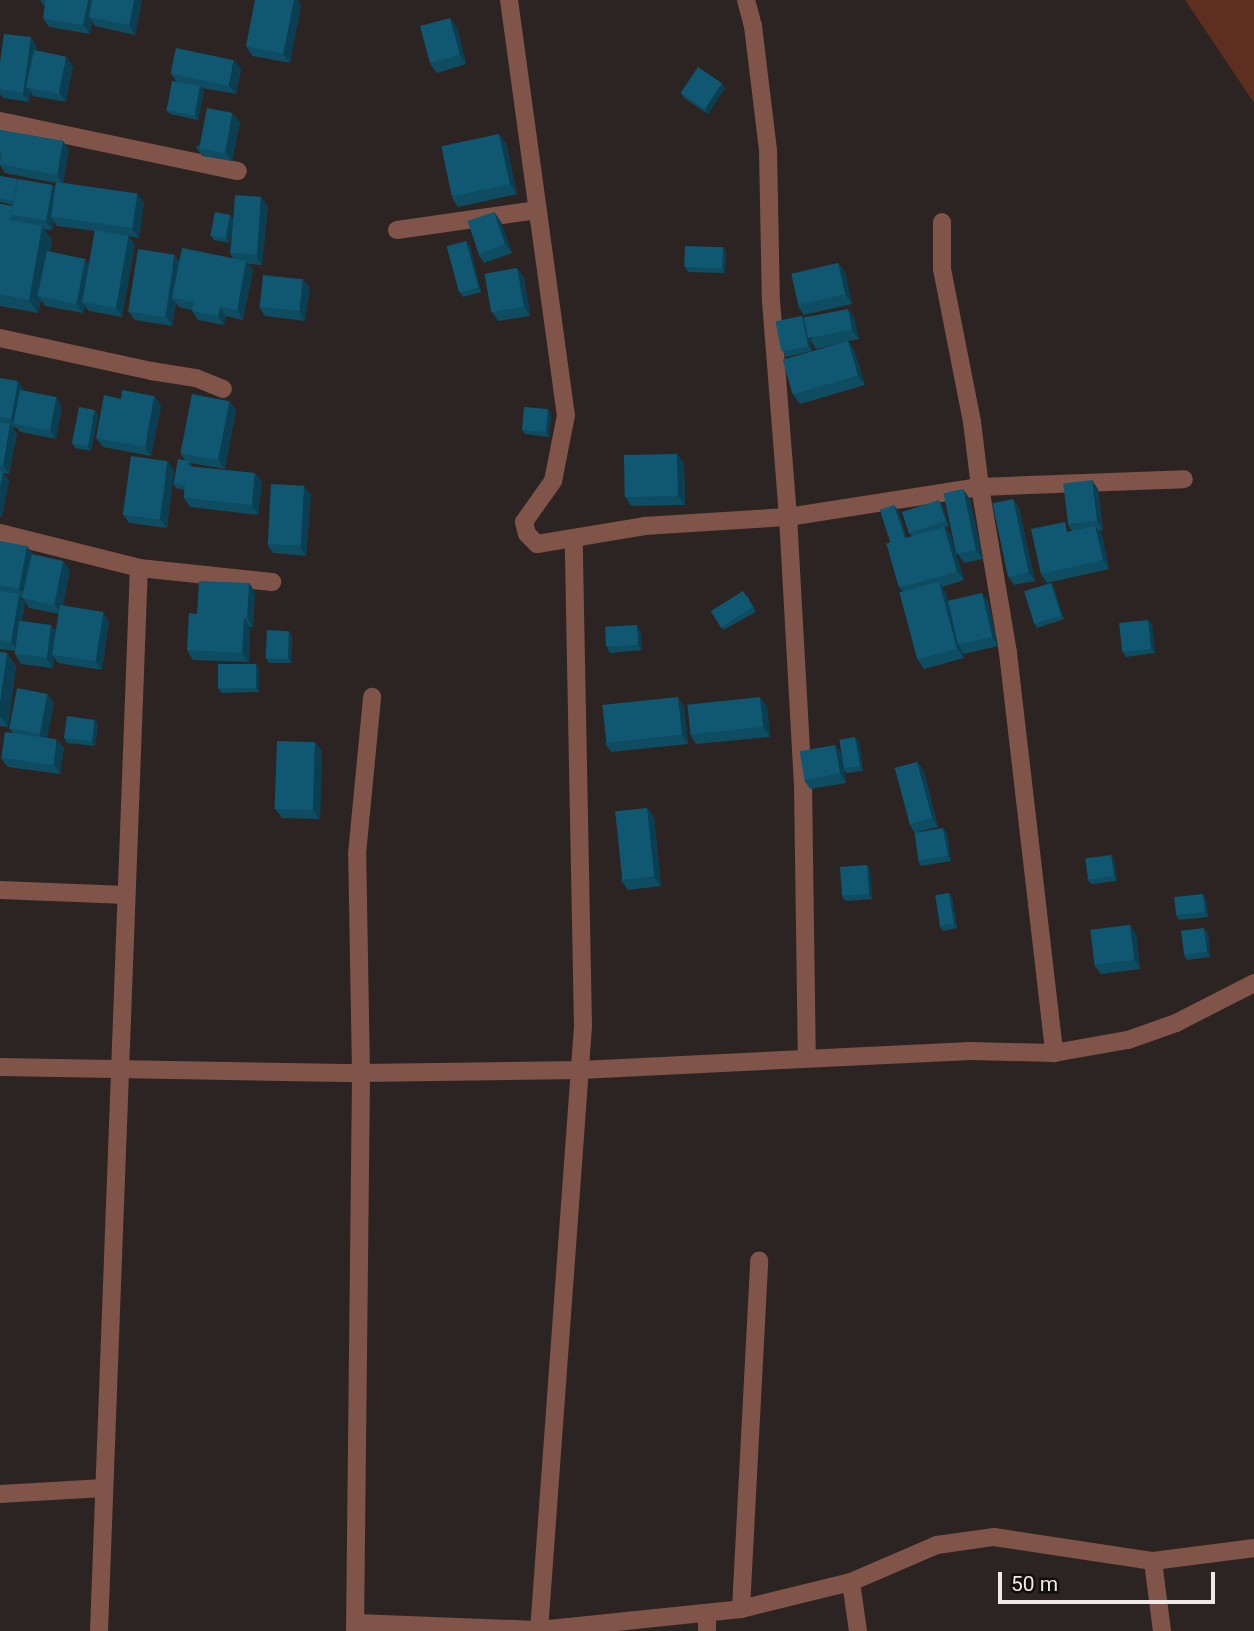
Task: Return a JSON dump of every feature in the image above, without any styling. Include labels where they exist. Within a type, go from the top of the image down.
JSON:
[{"type":"street","points":[[509,0],[566,415],[553,481],[524,522],[527,534],[537,544],[644,526],[788,517],[980,487],[1184,480]]},
{"type":"street","points":[[746,0],[753,26],[768,150],[771,301],[788,517],[803,784],[807,1058]]},
{"type":"street","points":[[0,121],[238,171]]},
{"type":"street","points":[[397,230],[538,211]]},
{"type":"street","points":[[942,222],[942,270],[972,422],[980,487],[1008,653],[1054,1053]]},
{"type":"street","points":[[0,338],[151,371],[196,378],[223,389]]},
{"type":"street","points":[[0,533],[139,568],[272,582]]},
{"type":"street","points":[[539,1630],[583,1026],[574,539]]},
{"type":"street","points":[[99,1631],[139,568]]},
{"type":"street","points":[[372,697],[357,854],[361,1073],[356,1627],[539,1630],[707,1622],[741,1609],[851,1582],[937,1545],[994,1537],[1153,1562],[1254,1548]]},
{"type":"street","points":[[0,890],[126,895]]},
{"type":"street","points":[[0,1067],[361,1073],[580,1070],[971,1051],[1054,1053],[1128,1040],[1176,1023],[1254,983]]},
{"type":"street","points":[[741,1609],[759,1260]]},
{"type":"street","points":[[0,1494],[104,1488]]},
{"type":"street","points":[[1153,1562],[1162,1631]]},
{"type":"street","points":[[851,1582],[858,1631]]},
{"type":"shaded area","points":[[1185,0],[1254,0],[1254,103]]},
{"type":"building","points":[[46,0],[88,0],[83,25],[43,18]]},
{"type":"building","points":[[92,0],[134,0],[129,25],[89,17]]},
{"type":"building","points":[[255,0],[294,0],[283,54],[246,46]]},
{"type":"building","points":[[450,18],[460,55],[430,63],[420,26]]},
{"type":"building","points":[[4,34],[31,37],[23,93],[0,89]]},
{"type":"building","points":[[176,48],[234,60],[228,86],[171,73]]},
{"type":"building","points":[[34,50],[66,57],[58,94],[26,87]]},
{"type":"building","points":[[698,67],[722,83],[705,109],[681,93]]},
{"type":"building","points":[[172,81],[200,86],[194,115],[167,111]]},
{"type":"building","points":[[207,108],[233,113],[225,153],[199,148]]},
{"type":"building","points":[[0,130],[63,141],[57,175],[0,164]]},
{"type":"building","points":[[499,134],[510,184],[452,196],[441,146]]},
{"type":"building","points":[[0,176],[17,179],[13,201],[0,198]]},
{"type":"building","points":[[18,179],[52,185],[46,221],[12,214]]},
{"type":"building","points":[[56,182],[137,193],[132,228],[51,217]]},
{"type":"building","points":[[235,195],[261,197],[257,255],[231,253]]},
{"type":"building","points":[[0,204],[13,206],[10,220],[0,218]]},
{"type":"building","points":[[215,212],[230,215],[225,238],[210,236]]},
{"type":"building","points":[[494,212],[505,244],[479,253],[468,221]]},
{"type":"building","points":[[0,218],[42,226],[29,300],[0,294]]},
{"type":"building","points":[[95,230],[128,236],[116,308],[82,302]]},
{"type":"building","points":[[466,241],[478,287],[459,293],[447,246]]},
{"type":"building","points":[[685,246],[723,247],[722,268],[684,267]]},
{"type":"building","points":[[182,248],[246,261],[237,310],[220,307],[218,316],[192,311],[194,302],[172,298]]},
{"type":"building","points":[[138,249],[175,255],[165,317],[128,311]]},
{"type":"building","points":[[47,251],[85,259],[76,304],[37,296]]},
{"type":"building","points":[[838,263],[845,294],[798,305],[791,274]]},
{"type":"building","points":[[517,268],[524,306],[491,312],[485,274]]},
{"type":"building","points":[[263,275],[303,279],[299,311],[260,307]]},
{"type":"building","points":[[848,309],[852,330],[808,338],[804,318]]},
{"type":"building","points":[[802,316],[808,346],[781,352],[775,321]]},
{"type":"building","points":[[848,341],[858,376],[793,394],[783,360]]},
{"type":"building","points":[[0,378],[18,381],[11,419],[0,417]]},
{"type":"building","points":[[20,390],[56,397],[50,430],[14,423]]},
{"type":"building","points":[[122,390],[154,396],[145,447],[96,438],[104,395],[121,399]]},
{"type":"building","points":[[192,394],[229,401],[218,460],[181,453]]},
{"type":"building","points":[[79,407],[95,410],[88,446],[72,443]]},
{"type":"building","points":[[524,407],[548,409],[546,432],[522,430]]},
{"type":"building","points":[[0,423],[10,424],[3,465],[0,465]]},
{"type":"building","points":[[677,454],[678,496],[625,497],[624,455]]},
{"type":"building","points":[[131,456],[168,461],[159,520],[123,514]]},
{"type":"building","points":[[178,459],[189,461],[184,486],[174,484]]},
{"type":"building","points":[[187,466],[255,473],[251,505],[184,498]]},
{"type":"building","points":[[1092,480],[1097,521],[1068,524],[1063,484]]},
{"type":"building","points":[[271,484],[304,486],[301,546],[268,544]]},
{"type":"building","points":[[963,489],[976,550],[956,554],[943,493]]},
{"type":"building","points":[[1013,499],[1029,572],[1008,577],[992,503]]},
{"type":"building","points":[[939,500],[946,521],[909,533],[902,512]]},
{"type":"building","points":[[894,505],[905,539],[891,544],[880,510]]},
{"type":"building","points":[[1065,522],[1067,532],[1095,526],[1103,560],[1041,574],[1031,529]]},
{"type":"building","points":[[944,527],[957,571],[899,588],[886,544]]},
{"type":"building","points":[[0,541],[27,546],[19,589],[0,585]]},
{"type":"building","points":[[32,554],[63,561],[53,605],[22,598]]},
{"type":"building","points":[[199,581],[249,583],[242,653],[187,650],[189,613],[197,614]]},
{"type":"building","points":[[939,582],[957,649],[917,659],[899,593]]},
{"type":"building","points":[[1051,583],[1061,616],[1034,624],[1024,591]]},
{"type":"building","points":[[0,591],[19,594],[11,642],[0,640]]},
{"type":"building","points":[[743,591],[753,607],[721,627],[711,611]]},
{"type":"building","points":[[982,593],[992,637],[958,645],[948,601]]},
{"type":"building","points":[[60,605],[103,612],[96,661],[52,654]]},
{"type":"building","points":[[1148,620],[1151,649],[1122,652],[1119,623]]},
{"type":"building","points":[[19,621],[51,625],[47,658],[15,654]]},
{"type":"building","points":[[637,625],[638,645],[606,647],[605,627]]},
{"type":"building","points":[[267,630],[289,631],[288,659],[266,658]]},
{"type":"building","points":[[0,652],[7,653],[0,702]]},
{"type":"building","points":[[218,664],[256,664],[256,688],[218,688]]},
{"type":"building","points":[[17,688],[47,694],[40,734],[9,728]]},
{"type":"building","points":[[678,697],[682,735],[606,743],[602,705]]},
{"type":"building","points":[[760,697],[763,727],[691,734],[687,705]]},
{"type":"building","points":[[67,716],[95,720],[92,742],[64,738]]},
{"type":"building","points":[[5,732],[56,739],[53,765],[1,758]]},
{"type":"building","points":[[855,737],[860,766],[844,768],[839,740]]},
{"type":"building","points":[[277,741],[315,742],[313,810],[275,809]]},
{"type":"building","points":[[835,745],[840,774],[805,780],[800,751]]},
{"type":"building","points":[[917,762],[932,818],[910,824],[895,768]]},
{"type":"building","points":[[647,808],[654,877],[622,880],[615,811]]},
{"type":"building","points":[[943,828],[948,856],[919,861],[914,833]]},
{"type":"building","points":[[1111,855],[1114,876],[1088,879],[1085,859]]},
{"type":"building","points":[[867,865],[869,894],[842,896],[840,867]]},
{"type":"building","points":[[949,893],[954,924],[940,926],[935,895]]},
{"type":"building","points":[[1203,894],[1205,912],[1176,915],[1174,897]]},
{"type":"building","points":[[1130,925],[1134,960],[1095,965],[1090,930]]},
{"type":"building","points":[[1204,928],[1207,952],[1184,955],[1181,931]]}]
